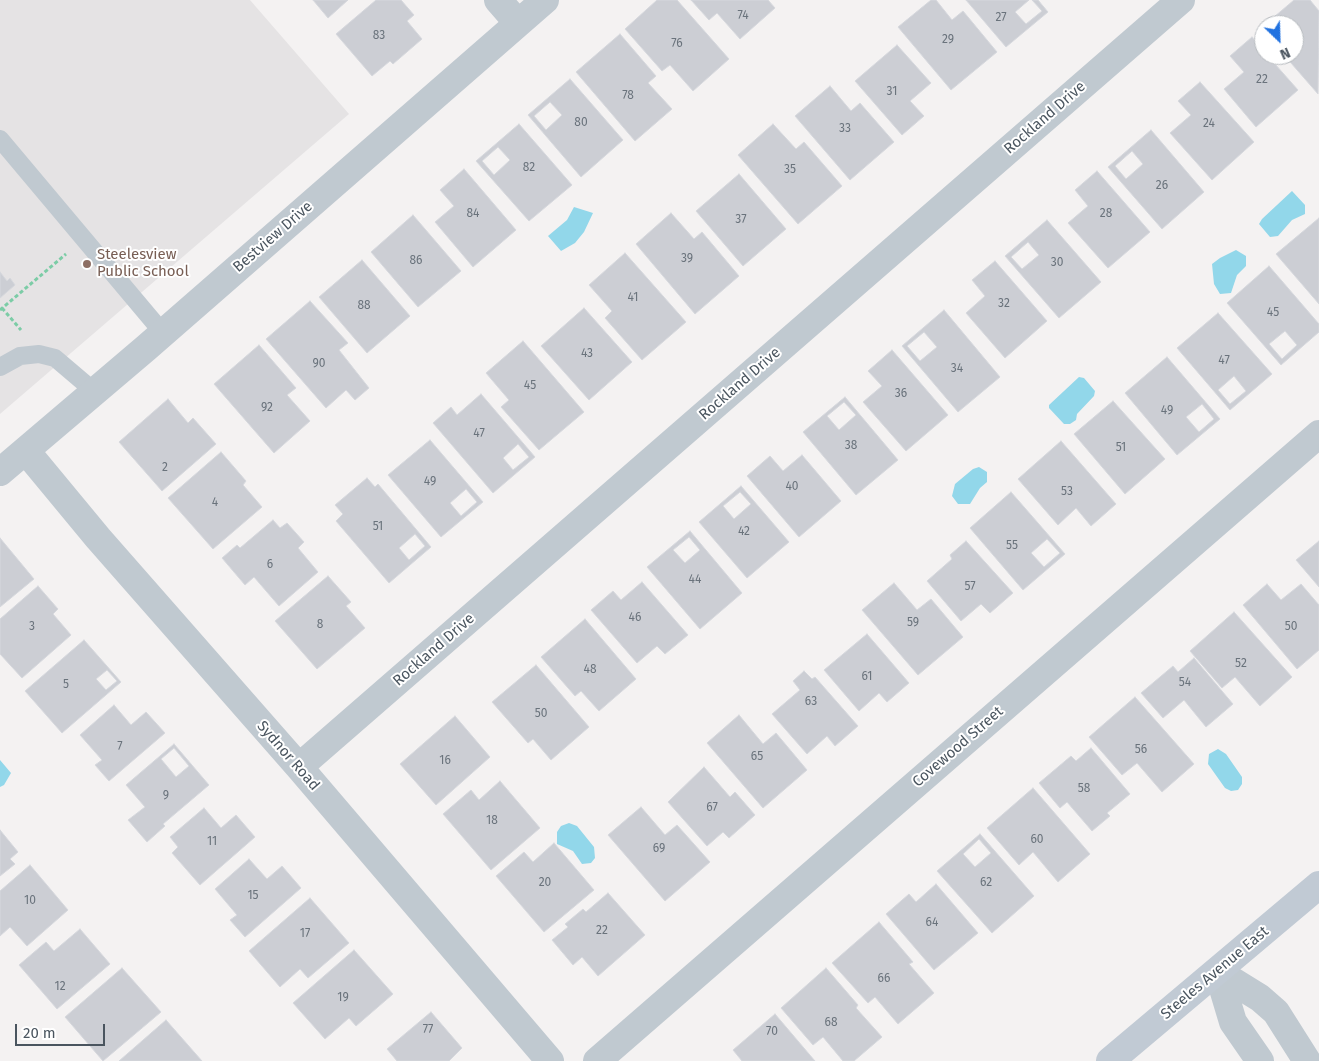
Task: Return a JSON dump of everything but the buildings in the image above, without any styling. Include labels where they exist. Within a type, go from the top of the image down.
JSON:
[{"type":"main road","name":"Steeles Avenue East","points":[[1110,1061],[1319,885]]},
{"type":"street","points":[[498,0],[518,24]]},
{"type":"street","name":"Bestview Drive","points":[[0,472],[163,333],[545,0]]},
{"type":"street","name":"Rockland Drive","points":[[299,767],[1181,0]]},
{"type":"street","name":"Covewood Street","points":[[597,1061],[1319,434]]},
{"type":"street","name":"Sydnor Road","points":[[26,451],[98,538],[299,767],[550,1061]]},
{"type":"street","points":[[1218,972],[1233,1022],[1260,1061]]},
{"type":"street","points":[[1218,972],[1260,998],[1276,1012],[1307,1061]]},
{"type":"lane","points":[[0,139],[163,333]]},
{"type":"lane","points":[[0,367],[20,356],[39,354],[55,358],[94,392]]},
{"type":"path","points":[[21,330],[1,309],[85,238]]},
{"type":"shaded area","name":"Steelesview Public School","points":[[0,0],[250,0],[349,114],[0,414]]},
{"type":"water","points":[[1292,191],[1305,205],[1305,214],[1292,220],[1278,236],[1270,237],[1259,224]]},
{"type":"water","points":[[574,207],[593,213],[584,232],[575,243],[561,251],[548,236],[567,220]]},
{"type":"water","points":[[1236,250],[1246,256],[1246,266],[1237,275],[1231,293],[1220,294],[1214,284],[1212,264]]},
{"type":"water","points":[[1079,377],[1084,378],[1095,391],[1094,396],[1077,414],[1076,420],[1070,424],[1064,424],[1049,408],[1049,405]]},
{"type":"water","points":[[979,467],[987,472],[987,482],[980,488],[970,504],[958,504],[952,496],[955,484],[973,469]]},
{"type":"water","points":[[1218,749],[1226,754],[1242,777],[1242,784],[1238,790],[1231,791],[1225,788],[1208,764],[1209,754]]},
{"type":"water","points":[[0,760],[11,773],[4,785],[0,787]]},
{"type":"water","points":[[569,823],[577,826],[594,847],[595,858],[591,863],[582,864],[573,851],[557,844],[557,832],[561,826]]},
{"type":"place","name":"Steelesview Public School","points":[[87,264]]}]
